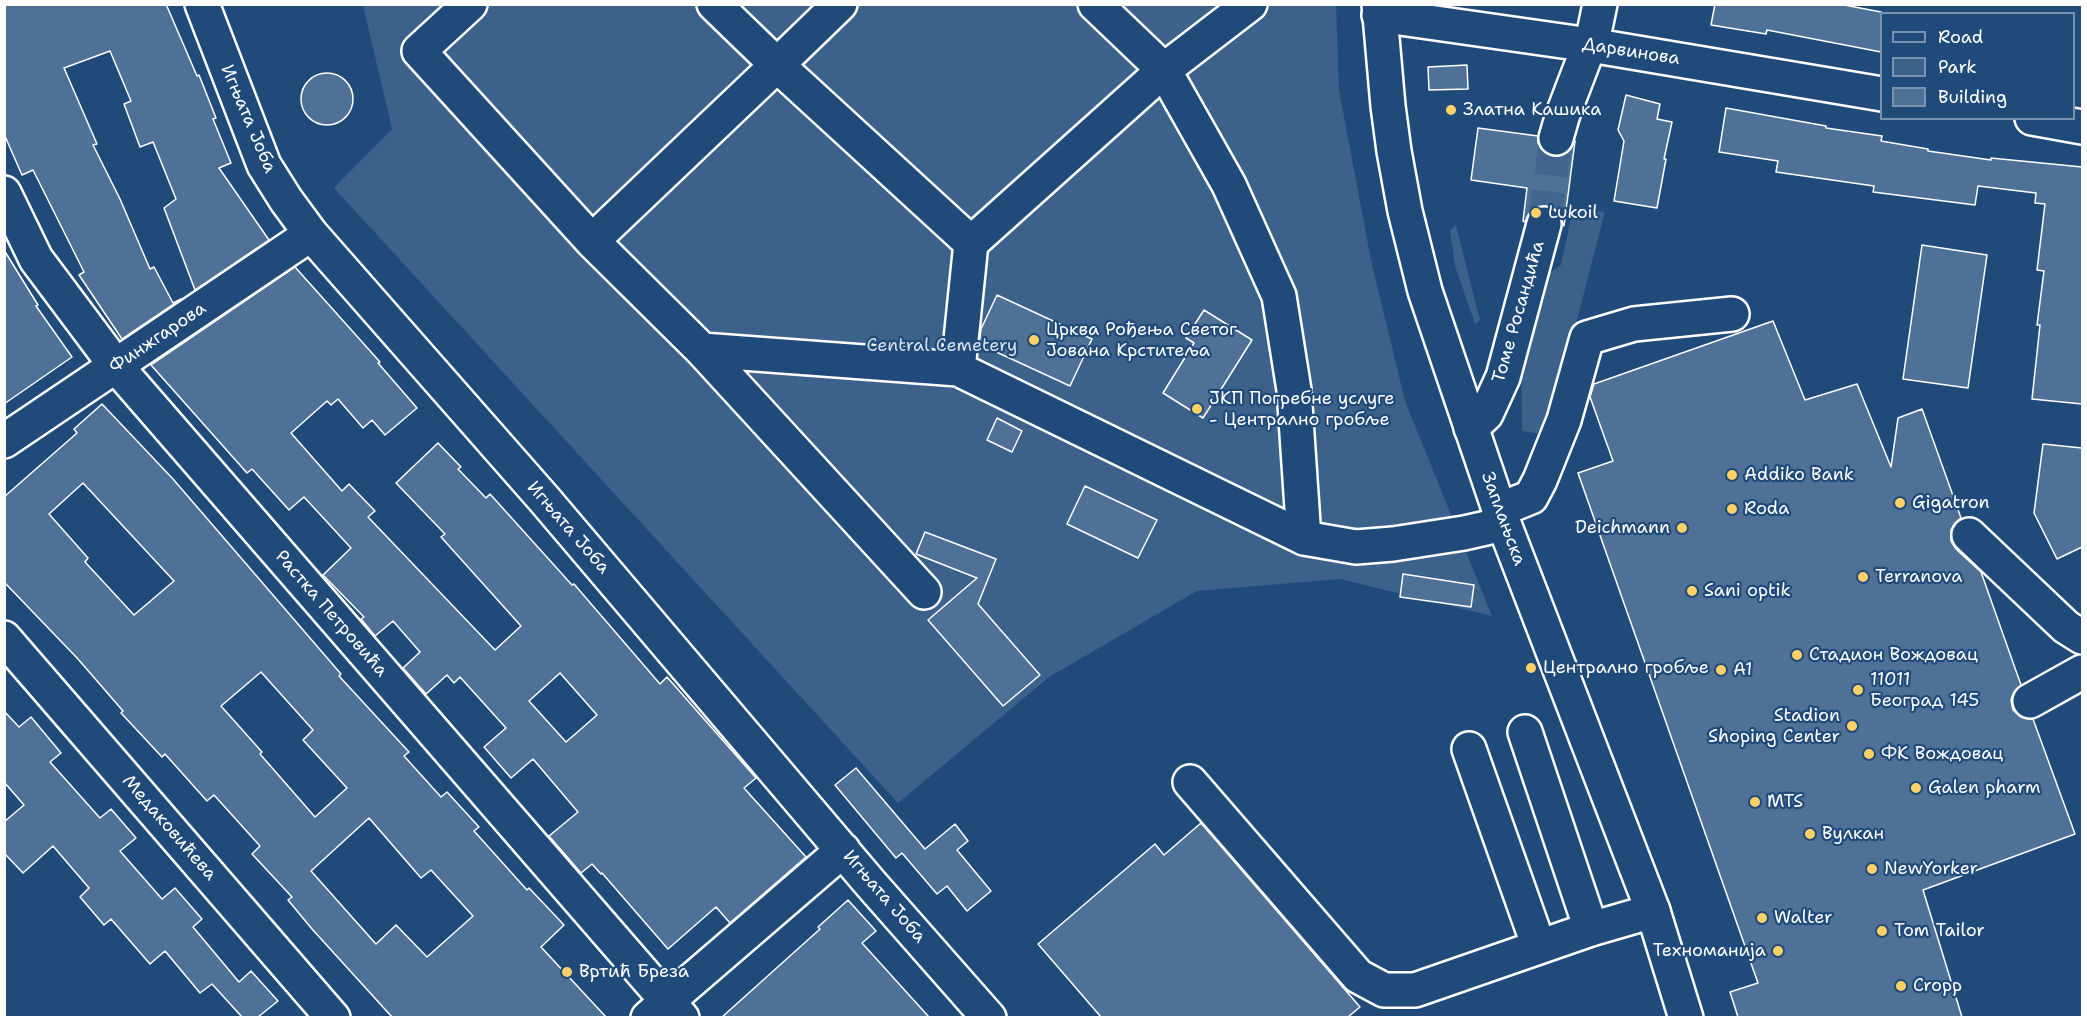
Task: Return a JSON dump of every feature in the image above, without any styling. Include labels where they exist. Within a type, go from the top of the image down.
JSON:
[{"type":"street","name":"Игњата Јоба","points":[[202,4],[264,165],[286,201],[311,234],[544,500],[989,1017]]},
{"type":"street","points":[[470,4],[419,51],[592,241],[702,350],[924,592]]},
{"type":"street","points":[[714,4],[971,243]]},
{"type":"street","points":[[592,241],[840,4]]},
{"type":"street","points":[[1095,4],[1164,70],[1228,185],[1279,296],[1294,390],[1304,538]]},
{"type":"street","points":[[958,369],[971,243],[1164,70],[1250,4]]},
{"type":"street","points":[[1556,138],[1590,45],[1600,4]]},
{"type":"street","name":"Дарвинова","points":[[1379,10],[1880,94]]},
{"type":"street","name":"Заплањска","points":[[1379,10],[1388,106],[1405,211],[1425,291],[1501,517],[1653,911],[1686,1017]]},
{"type":"street","points":[[2043,120],[2082,127]]},
{"type":"street","name":"Растка Петровића","points":[[4,193],[36,259],[116,366],[666,1012]]},
{"type":"street","name":"Томе Росандића","points":[[1471,428],[1486,414],[1503,377],[1544,224]]},
{"type":"street","name":"Финжгарова","points":[[4,441],[311,234]]},
{"type":"street","points":[[702,350],[958,369],[1304,538],[1356,547],[1464,533],[1501,517],[1531,497],[1564,420],[1587,338],[1634,324],[1732,314]]},
{"type":"street","points":[[1969,535],[2066,627],[2082,637]]},
{"type":"street","name":"Медаковићева","points":[[4,638],[333,1017]]},
{"type":"street","points":[[2030,701],[2082,672]]},
{"type":"street","points":[[1525,732],[1591,929]]},
{"type":"street","points":[[1469,749],[1539,947]]},
{"type":"street","points":[[1190,783],[1358,976],[1384,990],[1415,990],[1591,929],[1653,911]]},
{"type":"street","points":[[666,1012],[843,850]]},
{"type":"green space","name":"Central Cemetery","points":[[363,5],[1336,5],[1339,90],[1371,260],[1405,401],[1492,616],[1340,579],[1197,591],[1049,677],[898,803],[334,188],[392,129]]},
{"type":"green space","points":[[1573,208],[1605,212],[1547,435],[1522,431],[1521,348],[1536,326],[1548,274],[1561,265]]},
{"type":"green space","points":[[1456,225],[1480,320],[1475,324],[1455,266],[1450,230]]},
{"type":"building","points":[[4,4],[166,4],[197,76],[199,75],[216,118],[213,119],[231,163],[219,168],[269,240],[195,290],[164,208],[176,199],[153,142],[140,147],[124,104],[131,101],[110,51],[64,68],[97,144],[93,145],[120,199],[150,269],[154,267],[173,303],[181,299],[122,339],[79,275],[84,272],[33,170],[22,175],[4,134]]},
{"type":"building","points":[[1715,4],[1839,4],[1881,12],[1880,52],[1767,30],[1766,34],[1711,25]]},
{"type":"building","points":[[1467,65],[1468,89],[1429,90],[1428,67]]},
{"type":"building","points":[[327,73],[341,77],[349,85],[353,99],[349,113],[341,121],[327,125],[313,121],[305,113],[301,99],[305,85],[313,77]]},
{"type":"building","points":[[1626,95],[1660,104],[1657,119],[1672,122],[1657,208],[1614,201],[1624,141],[1618,130]]},
{"type":"building","points":[[1726,108],[1826,126],[1826,128],[1882,136],[1881,141],[1928,149],[1928,151],[1991,160],[1991,158],[2082,167],[2082,404],[2032,399],[2040,325],[2037,325],[2044,271],[2037,270],[2045,204],[2035,203],[2036,193],[1978,186],[1975,205],[1873,192],[1874,186],[1776,172],[1778,161],[1719,152]]},
{"type":"building","points":[[1478,128],[1538,136],[1538,143],[1542,150],[1551,156],[1561,156],[1568,152],[1575,141],[1564,226],[1558,211],[1548,206],[1539,206],[1531,210],[1525,222],[1523,221],[1527,188],[1471,180]]},
{"type":"building","points":[[1922,245],[1987,255],[1968,388],[1903,379]]},
{"type":"building","points":[[4,250],[38,305],[36,306],[72,357],[4,404]]},
{"type":"building","points":[[295,267],[380,362],[378,363],[417,408],[385,435],[372,420],[363,428],[338,399],[331,405],[327,401],[291,433],[342,491],[349,484],[375,511],[368,517],[495,650],[521,626],[441,537],[445,534],[396,483],[438,443],[461,467],[458,469],[486,498],[490,494],[572,585],[574,584],[660,684],[667,677],[756,778],[744,788],[806,857],[730,923],[716,907],[668,949],[602,873],[592,864],[581,873],[549,836],[578,812],[533,759],[511,778],[484,747],[506,728],[460,677],[454,683],[447,675],[426,694],[403,668],[420,652],[393,621],[375,636],[361,619],[364,617],[323,575],[351,548],[304,497],[289,510],[252,469],[247,473],[151,365]],"holes":[[[560,673],[597,715],[566,742],[529,701]]]},
{"type":"building","name":"Црква Рођења Светог Јована Крститеља","points":[[997,295],[1092,339],[1070,386],[979,344],[981,329]]},
{"type":"building","points":[[1204,310],[1252,340],[1203,418],[1163,393],[1194,343],[1186,338]]},
{"type":"building","name":"Stadion Shoping Center","points":[[1773,321],[1805,400],[1857,384],[1891,467],[1898,418],[1922,409],[1961,518],[1951,530],[1951,541],[1956,549],[1981,572],[2021,685],[2014,692],[2011,700],[2013,710],[2021,717],[2033,719],[2075,834],[1923,890],[1962,1017],[1738,1017],[1730,992],[1758,983],[1578,473],[1613,461],[1590,397],[1594,384]]},
{"type":"building","points":[[102,404],[173,479],[341,674],[339,676],[409,752],[404,756],[441,797],[447,792],[479,827],[474,831],[527,890],[529,888],[564,925],[541,947],[606,1017],[392,1017],[312,929],[288,900],[292,897],[252,854],[260,846],[214,795],[207,801],[165,754],[162,757],[121,713],[123,711],[78,659],[4,582],[4,497],[77,433],[74,429]],"holes":[[[83,483],[174,581],[134,615],[85,562],[88,558],[49,514]],[[261,672],[313,730],[303,740],[347,788],[315,817],[221,706]],[[369,818],[421,878],[431,870],[473,916],[427,957],[396,925],[376,944],[311,871]]]},
{"type":"building","points":[[997,418],[1022,431],[1012,452],[987,440]]},
{"type":"building","points":[[2043,444],[2082,448],[2082,547],[2057,559],[2034,513]]},
{"type":"building","points":[[1085,486],[1157,520],[1138,558],[1067,524]]},
{"type":"building","points":[[925,532],[996,559],[978,604],[1040,675],[1003,706],[928,620],[977,578],[916,554]]},
{"type":"building","points":[[1403,574],[1474,585],[1471,607],[1400,597]]},
{"type":"building","points":[[4,711],[19,727],[31,717],[61,753],[50,762],[100,818],[111,809],[136,838],[120,851],[162,899],[175,888],[202,919],[193,927],[239,982],[251,971],[278,1001],[258,1017],[242,1017],[212,984],[200,993],[165,951],[150,964],[111,919],[104,925],[80,897],[89,888],[53,846],[23,873],[4,853],[4,822],[24,805],[4,782]]},
{"type":"building","points":[[856,768],[925,849],[955,824],[968,841],[957,850],[991,891],[967,911],[947,886],[937,894],[902,853],[896,858],[835,785]]},
{"type":"building","points":[[1201,823],[1360,1007],[1348,1017],[1101,1017],[1038,944],[1155,844],[1164,855]]},
{"type":"building","points":[[848,900],[876,931],[862,943],[929,1017],[722,1017],[820,929],[818,927]]},
{"type":"tunnel","points":[[1544,224],[1556,138]]},
{"type":"place","name":"Златна Кашика","points":[[1451,110]]},
{"type":"place","name":"Lukoil","points":[[1536,213]]},
{"type":"place","name":"Црква Рођења Светог Јована Крститеља","points":[[1034,340]]},
{"type":"place","name":"ЈКП Погребне услуге - Централно гробље","points":[[1197,409]]},
{"type":"place","name":"Addiko Bank","points":[[1732,475]]},
{"type":"place","name":"Gigatron","points":[[1900,503]]},
{"type":"place","name":"Roda","points":[[1732,509]]},
{"type":"place","name":"Deichmann","points":[[1682,528]]},
{"type":"place","name":"Terranova","points":[[1863,577]]},
{"type":"place","name":"Sani optik","points":[[1692,591]]},
{"type":"place","name":"Стадион Вождовац","points":[[1797,655]]},
{"type":"place","name":"Централно гробље","points":[[1531,668]]},
{"type":"place","name":"A1","points":[[1721,670]]},
{"type":"place","name":"11011 Београд 145","points":[[1858,690]]},
{"type":"place","name":"Stadion Shoping Center","points":[[1852,726]]},
{"type":"place","name":"ФК Вождовац","points":[[1869,754]]},
{"type":"place","name":"Galen pharm","points":[[1916,788]]},
{"type":"place","name":"MTS","points":[[1755,802]]},
{"type":"place","name":"Вулкан","points":[[1810,834]]},
{"type":"place","name":"NewYorker","points":[[1872,869]]},
{"type":"place","name":"Walter","points":[[1762,918]]},
{"type":"place","name":"Tom Tailor","points":[[1882,931]]},
{"type":"place","name":"Техноманија","points":[[1778,951]]},
{"type":"place","name":"Вртић Бреза","points":[[567,972]]},
{"type":"place","name":"Cropp","points":[[1901,986]]}]
